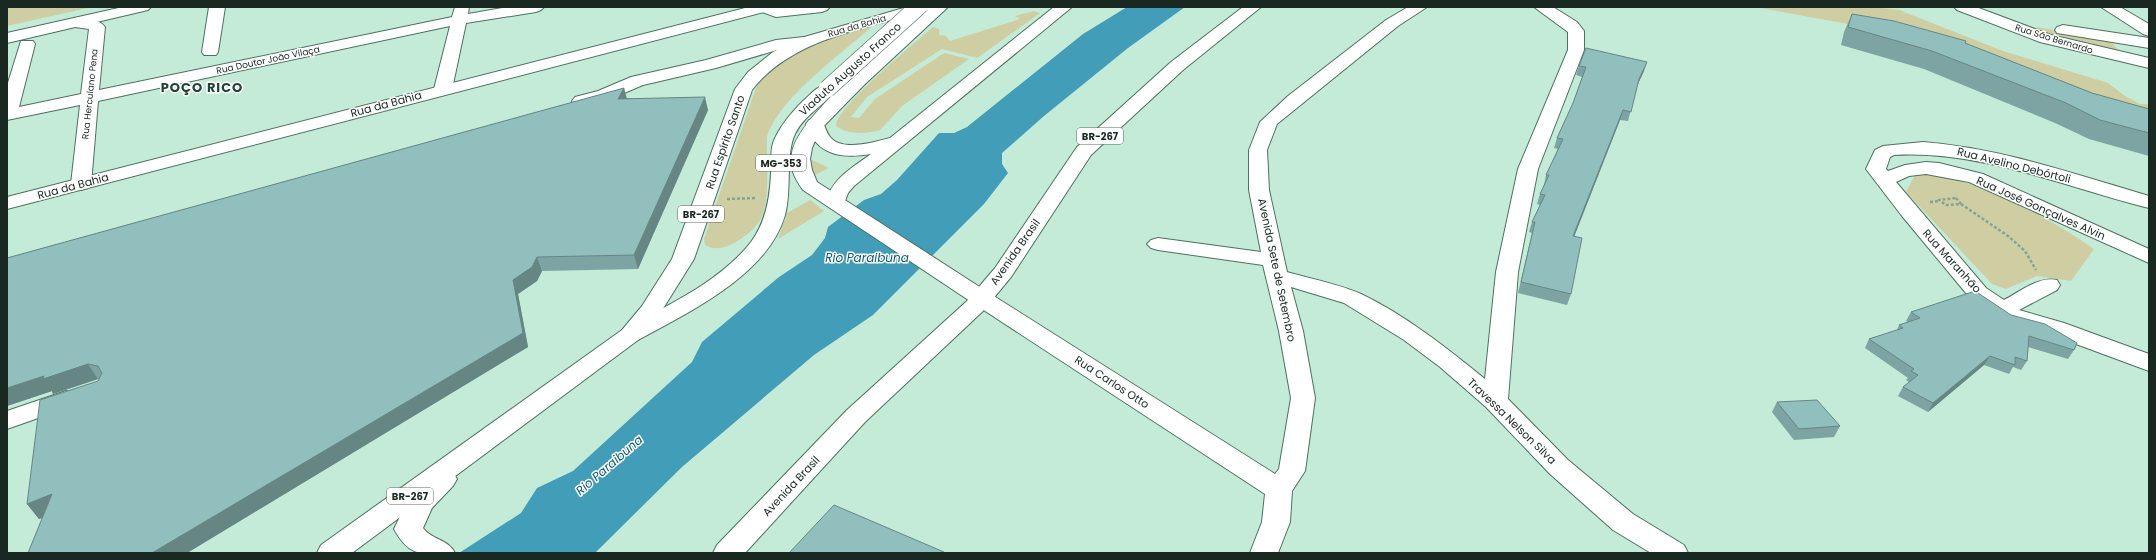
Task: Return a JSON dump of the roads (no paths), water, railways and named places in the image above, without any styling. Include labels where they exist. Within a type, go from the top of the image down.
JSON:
[{"type":"main road","points":[[7,38],[143,7]]},
{"type":"main road","points":[[210,52],[217,7]]},
{"type":"main road","name":"Rua Doutor João Vilaça","points":[[8,115],[460,13],[536,7]]},
{"type":"main road","points":[[766,7],[776,12],[822,7]]},
{"type":"main road","name":"Rua da Bahia","points":[[7,204],[443,89],[766,7]]},
{"type":"main road","name":"Viaduto Augusto Franco","points":[[918,7],[836,91],[804,142],[801,151],[801,168],[804,178],[810,186],[947,274]]},
{"type":"main road","name":"Rua da Bahia","points":[[566,105],[604,95],[637,81],[710,64],[776,45],[809,40],[924,7]]},
{"type":"main road","name":"Viaduto Augusto Franco","points":[[630,335],[677,310],[714,285],[737,268],[757,248],[770,228],[779,199],[783,142],[796,119],[836,91],[940,7]]},
{"type":"main road","points":[[841,206],[838,192],[847,182],[1064,7]]},
{"type":"main road","name":"Avenida Brasil","points":[[727,553],[788,490],[856,416],[981,298],[1003,272],[1084,151],[1177,66],[1253,7]]},
{"type":"main road","name":"Avenida Sete de Setembro","points":[[1278,489],[1292,472],[1303,398],[1259,190],[1258,150],[1269,122],[1294,100],[1392,23],[1419,7]]},
{"type":"main road","points":[[1495,401],[1507,272],[1528,169],[1576,50],[1576,31],[1571,25],[1542,7]]},
{"type":"main road","name":"Rua São Bernardo","points":[[1962,7],[2046,39],[2149,63]]},
{"type":"main road","points":[[1965,7],[2076,33],[2149,43]]},
{"type":"main road","points":[[2109,7],[2149,30]]},
{"type":"main road","points":[[443,89],[460,13]]},
{"type":"main road","name":"Rua Herculano Pena","points":[[74,23],[89,24],[96,27],[81,184]]},
{"type":"main road","name":"Rua Espírito Santo","points":[[630,335],[651,310],[683,259],[744,89],[757,71],[770,61],[794,46],[809,40]]},
{"type":"main road","points":[[8,115],[27,44]]},
{"type":"main road","name":"Rua da Bahia","points":[[710,64],[741,64],[749,68],[749,81]]},
{"type":"main road","points":[[815,124],[824,142],[834,147],[860,149],[897,143]]},
{"type":"main road","name":"Rua Avelino Debórtoli","points":[[1884,180],[1876,169],[1882,154],[1890,150],[1923,148],[1950,150],[2044,171],[2149,202]]},
{"type":"main road","name":"Rua José Gonçalves Alvin","points":[[1884,180],[1905,171],[1926,168],[1965,175],[2001,188],[2149,257]]},
{"type":"main road","name":"Rua Maranhão","points":[[1884,180],[1974,287],[2003,310],[2015,318],[2056,328],[2149,363]]},
{"type":"main road","name":"Travessa Nelson Silva","points":[[1158,244],[1275,268],[1352,298],[1418,339],[1448,361],[1495,401],[1559,467],[1623,522],[1674,553]]},
{"type":"main road","name":"Rua Carlos Otto","points":[[947,274],[981,298],[1278,489]]},
{"type":"main road","points":[[2003,310],[2049,285]]},
{"type":"main road","name":"BR-267","points":[[331,553],[630,335]]},
{"type":"main road","points":[[7,420],[91,390]]},
{"type":"main road","name":"BR-267","points":[[429,547],[408,529],[421,502],[439,483],[490,438]]},
{"type":"main road","points":[[1264,553],[1276,528],[1279,516],[1278,489]]},
{"type":"water","name":"Rio Paraibuna","points":[[1127,7],[1185,7],[1128,48],[1044,116],[1002,153],[1002,164],[1008,173],[984,204],[873,315],[814,355],[682,467],[595,553],[459,553],[521,513],[537,488],[573,471],[692,362],[702,342],[779,277],[812,255],[825,238],[828,227],[864,200],[881,194],[897,180],[939,133],[954,133],[967,127],[1083,34]]},
{"type":"district","name":"POÇO RICO","points":[[202,87]]}]
